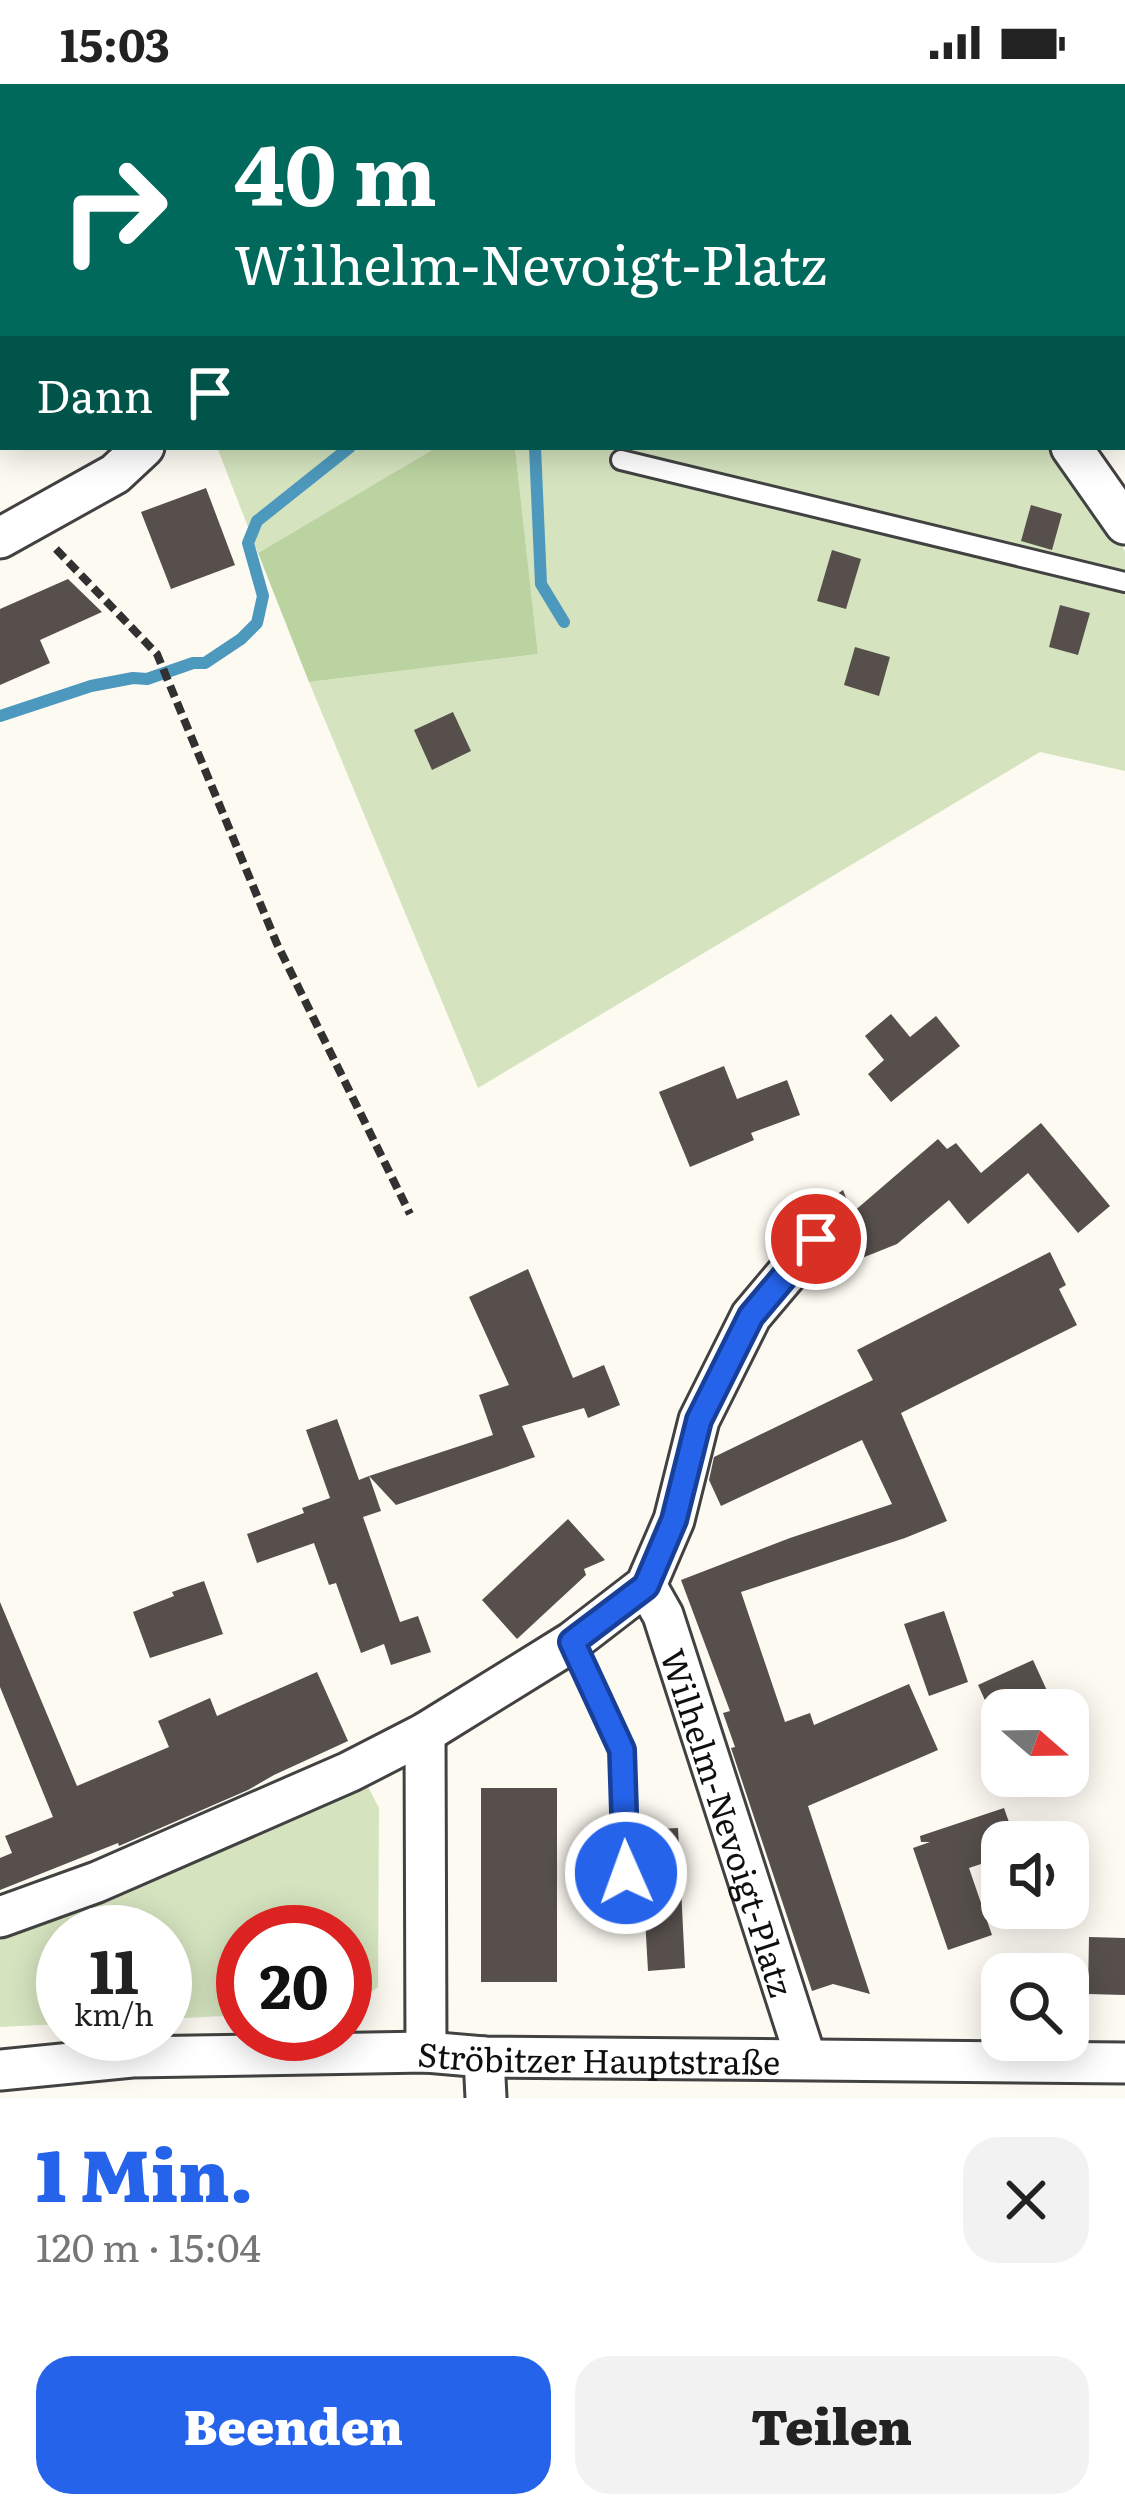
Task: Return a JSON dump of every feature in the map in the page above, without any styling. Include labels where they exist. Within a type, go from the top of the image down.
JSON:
[{"type":"street","points":[[16,530],[115,474],[141,450]]},
{"type":"street","points":[[1074,450],[1113,491],[1125,524]]},
{"type":"street","points":[[0,1917],[97,1882],[349,1772],[425,1733],[572,1642],[646,1586],[674,1520],[699,1420],[751,1316],[816,1239]]},
{"type":"street","name":"Wilhelm-Nevoigt-Platz","points":[[646,1586],[664,1616],[806,2059]]},
{"type":"street","points":[[425,1733],[426,2052]]},
{"type":"street","name":"Ströbitzer Hauptstraße","points":[[0,2070],[132,2057],[426,2052],[484,2057],[1125,2063]]},
{"type":"street","points":[[484,2057],[486,2098]]},
{"type":"lane","points":[[621,460],[1125,582]]},
{"type":"lane","points":[[572,1642],[622,1750],[628,1914]]},
{"type":"path","points":[[16,530],[157,654],[278,944],[410,1214]]},
{"type":"green space","points":[[218,450],[432,450],[258,553]]},
{"type":"green space","points":[[432,450],[515,450],[538,654],[309,682],[258,553]]},
{"type":"green space","points":[[515,450],[1061,450],[1125,551],[1125,771],[1040,752],[478,1088],[309,682],[538,654]]},
{"type":"green space","points":[[366,1783],[379,1808],[378,1987],[372,1991],[372,1905],[216,1905],[216,2016],[192,2018],[192,1905],[86,1905]]},
{"type":"green space","points":[[36,1924],[36,2025],[0,2027],[0,1937]]},
{"type":"building","points":[[206,488],[235,565],[171,589],[141,512]]},
{"type":"building","points":[[1031,505],[1062,514],[1052,550],[1021,541]]},
{"type":"building","points":[[832,550],[861,559],[846,609],[817,601]]},
{"type":"building","points":[[68,579],[102,612],[40,640],[50,663],[0,685],[0,609]]},
{"type":"building","points":[[1060,605],[1090,613],[1078,655],[1049,647]]},
{"type":"building","points":[[855,647],[890,657],[879,696],[844,685]]},
{"type":"building","points":[[453,712],[471,751],[432,770],[414,730]]},
{"type":"building","points":[[891,1014],[910,1037],[936,1016],[960,1046],[891,1102],[868,1074],[884,1060],[865,1036]]},
{"type":"building","points":[[724,1066],[737,1099],[787,1080],[800,1115],[751,1133],[754,1140],[690,1167],[659,1092]]},
{"type":"building","points":[[1041,1123],[1110,1206],[1078,1233],[1028,1173],[968,1224],[949,1200],[897,1244],[837,1268],[833,1257],[838,1230],[814,1211],[843,1190],[852,1213],[938,1139],[947,1149],[956,1143],[981,1173]]},
{"type":"building","points":[[1050,1252],[1066,1285],[1059,1289],[1077,1325],[901,1413],[947,1521],[741,1592],[785,1722],[810,1713],[814,1725],[909,1684],[938,1750],[808,1806],[870,1994],[833,1984],[812,1991],[731,1748],[735,1747],[723,1713],[730,1711],[681,1580],[892,1504],[862,1440],[721,1506],[709,1480],[714,1457],[873,1380],[857,1350]]},
{"type":"building","points":[[528,1269],[573,1378],[604,1365],[620,1405],[588,1418],[584,1408],[522,1426],[535,1457],[396,1505],[369,1476],[493,1435],[479,1395],[509,1385],[469,1297]]},
{"type":"building","points":[[337,1419],[359,1480],[369,1476],[381,1511],[363,1517],[400,1622],[418,1616],[431,1652],[391,1665],[384,1644],[361,1653],[336,1583],[329,1585],[314,1543],[257,1563],[247,1534],[330,1498],[306,1430]]},
{"type":"building","points":[[568,1519],[605,1560],[584,1569],[586,1575],[517,1639],[482,1600]]},
{"type":"building","points":[[204,1581],[223,1634],[150,1658],[133,1612]]},
{"type":"building","points":[[0,1602],[77,1786],[169,1747],[158,1721],[210,1698],[217,1716],[317,1672],[348,1741],[119,1846],[0,1890],[0,1858],[12,1853],[5,1836],[53,1817],[0,1687]]},
{"type":"building","points":[[944,1611],[968,1682],[929,1696],[904,1624]]},
{"type":"building","points":[[1033,1660],[1046,1689],[981,1692],[978,1685]]},
{"type":"building","points":[[481,1788],[557,1788],[557,1982],[481,1982]]},
{"type":"building","points":[[1004,1808],[1009,1821],[981,1821],[981,1864],[969,1868],[981,1903],[981,1929],[990,1929],[992,1935],[948,1950],[913,1848],[930,1842],[921,1842],[920,1836]]},
{"type":"building","points":[[678,1828],[685,1968],[648,1971],[640,1830]]},
{"type":"building","points":[[1089,1937],[1125,1938],[1125,1995],[1089,1994]]},
{"type":"waterway","points":[[0,716],[91,686],[147,679],[205,663],[241,639],[257,623],[263,596],[248,543],[257,521],[346,450]]},
{"type":"waterway","points":[[535,450],[541,584],[564,622]]},
{"type":"route","points":[[626,1873],[622,1750],[572,1642],[646,1586],[674,1520],[699,1420],[751,1316],[816,1239]]}]
